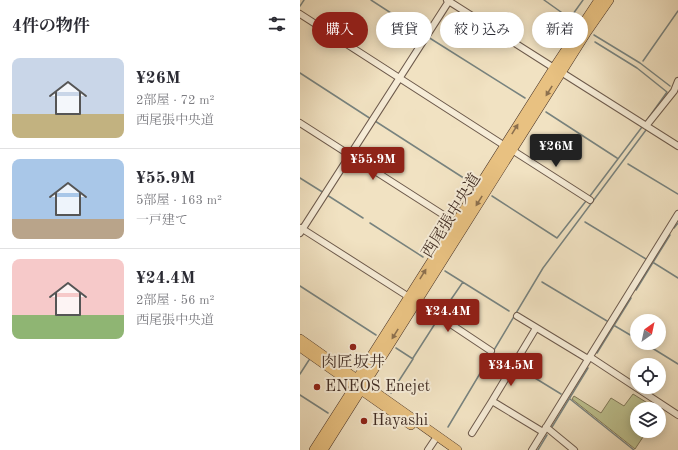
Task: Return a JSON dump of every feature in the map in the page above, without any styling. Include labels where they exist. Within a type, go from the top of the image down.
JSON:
[{"type":"main road","name":"西尾張中央道","points":[[323,450],[359,385],[558,70],[599,0]]},
{"type":"main road","name":"西尾張中央道","points":[[558,70],[609,0]]},
{"type":"main road","name":"西尾張中央道","points":[[412,299],[456,223],[508,148]]},
{"type":"main road","points":[[300,339],[446,450]]},
{"type":"main road","points":[[300,347],[456,450]]},
{"type":"main road","name":"西尾張中央道","points":[[314,450],[359,385]]},
{"type":"street","points":[[491,350],[301,230],[448,0],[678,146]]},
{"type":"street","points":[[300,14],[590,200]]},
{"type":"street","points":[[646,126],[676,91],[678,81]]},
{"type":"street","points":[[300,123],[456,223]]},
{"type":"street","points":[[532,450],[678,214]]},
{"type":"street","points":[[517,316],[589,358],[678,415]]},
{"type":"street","points":[[472,433],[536,328]]},
{"type":"street","points":[[492,401],[544,430],[574,450]]},
{"type":"street","points":[[428,450],[434,441]]},
{"type":"green space","points":[[633,394],[646,402],[630,402],[630,438],[642,438],[635,449],[572,399],[574,396],[601,413],[611,398],[624,406]]},
{"type":"waterway","points":[[300,6],[304,0]]},
{"type":"waterway","points":[[371,0],[390,12]]},
{"type":"waterway","points":[[544,0],[561,12]]},
{"type":"waterway","points":[[574,12],[583,0]]},
{"type":"waterway","points":[[643,61],[678,11]]},
{"type":"waterway","points":[[594,35],[640,63],[670,86]]},
{"type":"waterway","points":[[432,40],[525,98]]},
{"type":"waterway","points":[[595,42],[637,68],[667,92],[647,120]]},
{"type":"waterway","points":[[300,73],[371,119]]},
{"type":"waterway","points":[[546,112],[617,158]]},
{"type":"waterway","points":[[375,121],[473,184]]},
{"type":"waterway","points":[[590,196],[642,127]]},
{"type":"waterway","points":[[448,427],[543,268],[646,130]]},
{"type":"waterway","points":[[628,164],[678,194]]},
{"type":"waterway","points":[[300,178],[324,193]]},
{"type":"waterway","points":[[327,195],[363,218]]},
{"type":"waterway","points":[[492,196],[557,238],[586,201]]},
{"type":"waterway","points":[[585,222],[646,259]]},
{"type":"waterway","points":[[370,223],[423,257]]},
{"type":"waterway","points":[[674,228],[678,223]]},
{"type":"waterway","points":[[636,290],[670,235]]},
{"type":"waterway","points":[[654,263],[678,278]]},
{"type":"waterway","points":[[445,271],[509,311]]},
{"type":"waterway","points":[[441,314],[463,282]]},
{"type":"waterway","points":[[542,282],[607,321]]},
{"type":"waterway","points":[[300,286],[376,335]]},
{"type":"waterway","points":[[597,353],[631,298]]},
{"type":"waterway","points":[[413,358],[438,319]]},
{"type":"waterway","points":[[615,326],[630,335]]},
{"type":"waterway","points":[[391,393],[413,359],[396,348]]},
{"type":"waterway","points":[[655,350],[678,364]]},
{"type":"waterway","points":[[501,358],[511,364]]},
{"type":"waterway","points":[[300,374],[309,360]]},
{"type":"waterway","points":[[517,367],[561,394]]},
{"type":"waterway","points":[[552,427],[588,368]]},
{"type":"waterway","points":[[300,395],[328,413]]},
{"type":"waterway","points":[[570,399],[634,450]]},
{"type":"waterway","points":[[538,450],[547,435]]},
{"type":"place","name":"肉匠坂井","points":[[353,347]]},
{"type":"place","name":"ENEOS Enejet","points":[[317,387]]},
{"type":"place","name":"Hayashi","points":[[364,421]]}]
